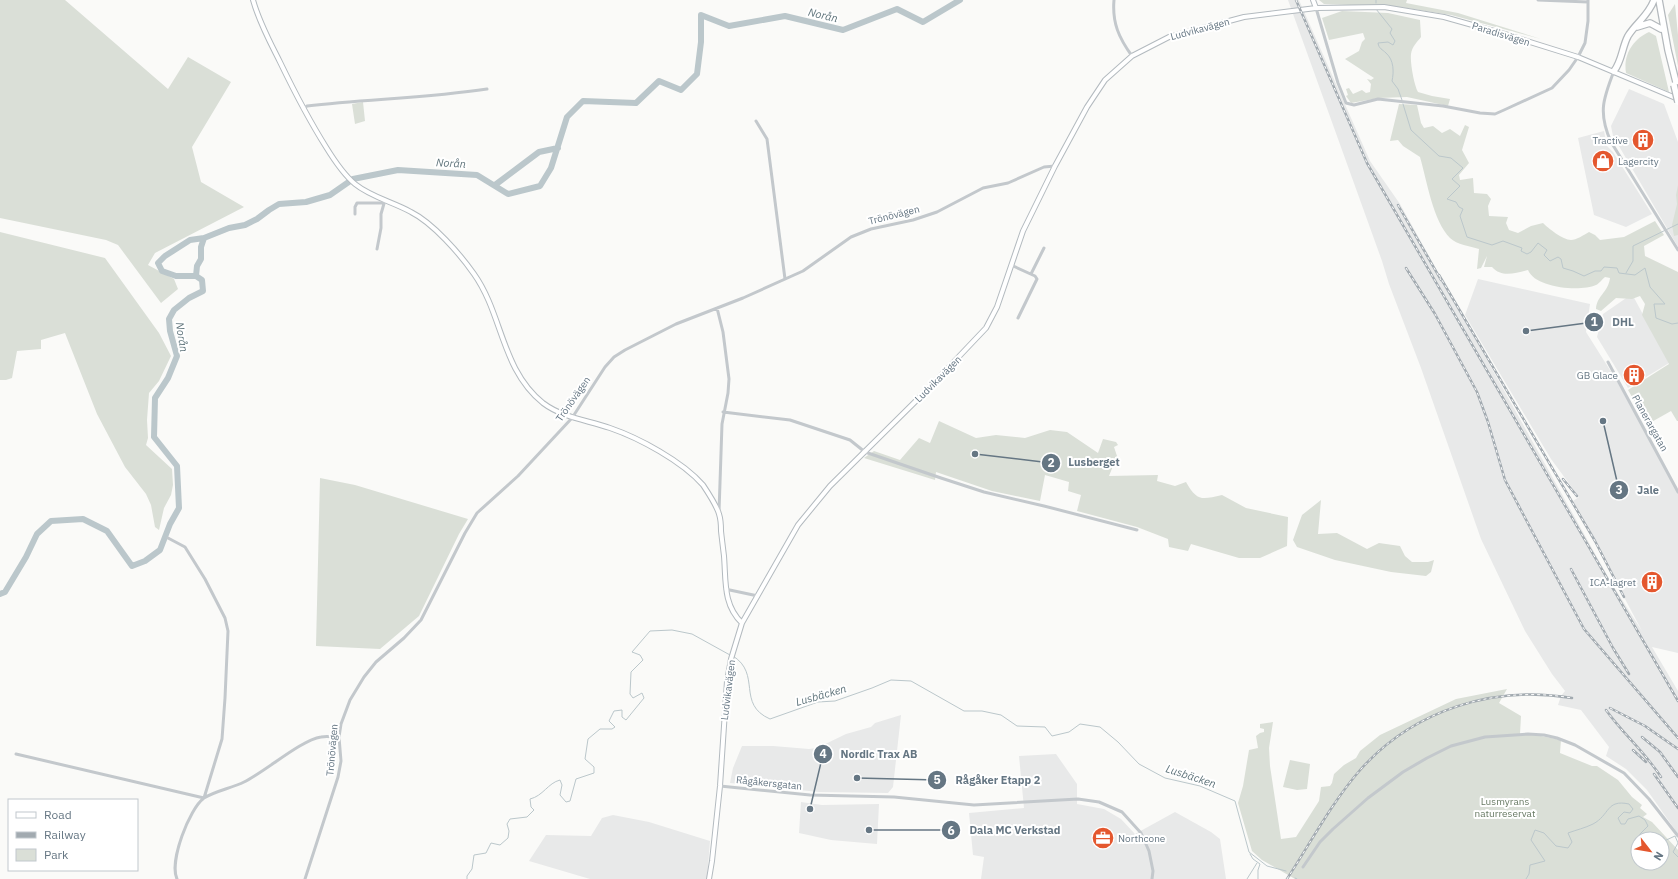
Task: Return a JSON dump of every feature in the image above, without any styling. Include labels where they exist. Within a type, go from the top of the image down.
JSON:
[{"type":"highway","points":[[1614,71],[1619,64],[1622,50],[1628,37],[1657,0]]},
{"type":"highway","points":[[1657,0],[1661,29],[1676,87]]},
{"type":"highway","points":[[1657,0],[1678,100]]},
{"type":"highway","points":[[1635,28],[1650,23],[1661,29]]},
{"type":"street","points":[[253,0],[257,14],[268,39],[303,109],[320,138],[344,172],[357,186],[384,202],[408,210],[427,222],[465,263],[474,274],[484,292],[507,353],[523,381],[533,393],[546,405],[572,418],[609,428],[641,440],[683,467],[703,486],[719,514]]},
{"type":"street","points":[[1114,0],[1115,26],[1121,41],[1132,56]]},
{"type":"street","points":[[1313,0],[1338,83],[1346,103],[1354,105],[1378,100],[1414,102],[1480,113],[1495,114],[1552,88],[1561,80],[1582,49],[1586,36],[1588,1],[1538,0]]},
{"type":"street","name":"Paradisvägen","points":[[1316,8],[1368,6],[1423,12],[1501,33],[1578,57],[1614,71],[1678,100]]},
{"type":"street","name":"Ludvikavägen","points":[[709,879],[720,786],[724,704],[730,659],[742,623],[798,525],[830,486],[984,332],[997,307],[1024,231],[1055,166],[1087,106],[1105,80],[1132,56],[1169,37],[1244,17],[1316,8]]},
{"type":"street","points":[[1614,71],[1603,107],[1604,127],[1611,142],[1678,250]]},
{"type":"street","points":[[303,109],[307,106],[349,101],[487,89]]},
{"type":"street","points":[[756,121],[767,139],[785,279]]},
{"type":"street","name":"Trönövägen","points":[[305,879],[338,777],[341,761],[339,737],[343,717],[358,685],[376,662],[409,633],[421,620],[473,519],[528,466],[572,418],[605,367],[614,358],[625,350],[676,324],[803,271],[851,237],[871,229],[913,220],[937,212],[983,188],[1008,182],[1044,167],[1055,166]]},
{"type":"street","points":[[355,214],[355,207],[357,203],[384,202]]},
{"type":"street","points":[[377,249],[384,202]]},
{"type":"street","points":[[1031,274],[1044,248]]},
{"type":"street","points":[[1011,265],[1037,277],[1018,318]]},
{"type":"street","points":[[717,308],[723,332],[729,379],[722,424],[719,514],[724,557],[725,589],[730,607],[736,618],[742,623]]},
{"type":"street","name":"Planerargatan","points":[[1608,362],[1678,492]]},
{"type":"street","points":[[723,412],[790,420],[850,440],[865,452],[984,492],[1137,530]]},
{"type":"street","points":[[168,538],[185,547],[205,579],[225,618],[228,631],[222,739],[204,798],[189,820],[179,842],[174,874],[177,879]]},
{"type":"street","points":[[725,589],[758,596]]},
{"type":"street","points":[[1303,867],[1320,842],[1368,798],[1403,772],[1451,746],[1485,737],[1528,734],[1544,735],[1566,741],[1624,773],[1644,794],[1678,836]]},
{"type":"street","points":[[16,754],[204,798],[244,782],[302,745],[320,737],[339,737]]},
{"type":"street","name":"Rågåkersgatan","points":[[720,786],[810,795],[894,797],[974,805],[1078,799],[1099,802],[1122,812],[1141,832],[1149,851],[1153,871],[1152,879]]},
{"type":"shaded area","points":[[1288,0],[1299,0],[1370,161],[1400,204],[1612,584],[1642,631],[1573,501],[1579,497],[1551,459],[1465,315],[1478,279],[1590,304],[1586,332],[1615,378],[1678,492],[1678,653],[1652,647],[1678,691],[1678,834],[1647,790],[1626,769],[1606,756],[1609,747],[1581,710],[1558,705],[1561,696],[1565,691],[1552,674],[1525,631],[1481,539]]},
{"type":"shaded area","points":[[1629,89],[1664,104],[1678,142],[1678,247],[1613,136],[1611,126]]},
{"type":"shaded area","points":[[1604,131],[1607,146],[1613,152],[1652,214],[1626,227],[1594,215],[1578,138]]},
{"type":"shaded area","points":[[1632,294],[1669,363],[1628,388],[1597,337],[1603,314]]},
{"type":"shaded area","points":[[901,715],[893,787],[888,793],[819,792],[730,783],[733,768],[742,746],[773,746],[809,749],[817,748],[846,734],[871,727],[875,723]]},
{"type":"shaded area","points":[[1056,754],[1077,784],[1077,804],[1104,809],[1121,819],[1135,834],[1175,812],[1211,832],[1220,839],[1226,879],[981,879],[984,857],[973,855],[969,813],[1024,808],[1019,756]]},
{"type":"shaded area","points":[[801,802],[822,805],[879,804],[877,844],[831,840],[799,833]]},
{"type":"shaded area","points":[[613,815],[649,822],[710,841],[707,879],[590,879],[529,861],[546,835],[591,836],[602,818]]},
{"type":"green space","points":[[0,0],[65,0],[168,89],[188,57],[231,82],[192,147],[201,182],[244,207],[155,253],[148,265],[174,279],[178,289],[161,303],[118,245],[106,240],[0,218]]},
{"type":"green space","points":[[1319,0],[1407,0],[1406,3],[1458,13],[1541,39],[1451,15],[1400,7],[1324,4]]},
{"type":"green space","points":[[1675,4],[1678,35],[1678,66],[1668,15]]},
{"type":"green space","points":[[1342,11],[1388,13],[1420,20],[1421,37],[1411,54],[1415,84],[1418,92],[1450,99],[1448,106],[1407,97],[1379,98],[1351,103],[1346,96],[1348,95],[1346,89],[1349,88],[1353,94],[1362,90],[1366,93],[1370,92],[1371,84],[1367,79],[1371,80],[1374,78],[1345,59],[1359,51],[1362,42],[1365,39],[1363,33],[1329,40],[1322,18]]},
{"type":"green space","points":[[1649,32],[1656,36],[1669,92],[1626,73],[1625,66],[1630,48],[1638,39]]},
{"type":"green space","points":[[363,102],[365,121],[355,124],[352,104]]},
{"type":"green space","points":[[1399,104],[1417,105],[1421,123],[1424,128],[1433,126],[1442,133],[1450,129],[1460,136],[1465,125],[1469,127],[1462,150],[1469,163],[1459,175],[1460,180],[1473,178],[1474,193],[1487,194],[1491,199],[1488,206],[1489,216],[1508,217],[1506,223],[1509,230],[1518,233],[1531,226],[1543,223],[1564,238],[1571,240],[1589,232],[1600,240],[1624,237],[1655,221],[1664,235],[1644,246],[1645,256],[1678,272],[1678,421],[1671,411],[1648,424],[1628,390],[1669,364],[1642,315],[1645,304],[1640,296],[1632,299],[1616,298],[1601,311],[1596,309],[1598,300],[1607,287],[1610,278],[1605,277],[1597,284],[1589,287],[1559,287],[1548,285],[1539,281],[1532,276],[1528,270],[1504,274],[1492,267],[1484,267],[1487,256],[1481,268],[1477,269],[1479,249],[1460,244],[1450,238],[1439,222],[1431,200],[1420,157],[1403,146],[1398,140],[1390,141]]},
{"type":"green space","points":[[1678,185],[1678,235],[1674,236],[1672,225],[1677,204],[1676,195]]},
{"type":"green space","points":[[0,232],[105,258],[159,333],[171,356],[159,381],[149,393],[147,420],[148,438],[146,445],[172,469],[173,485],[171,495],[164,508],[159,530],[155,527],[151,505],[146,494],[125,467],[97,414],[65,333],[41,340],[41,349],[17,351],[12,378],[0,380]]},
{"type":"green space","points":[[939,421],[976,438],[996,435],[1025,438],[1050,430],[1067,432],[1098,453],[1103,439],[1116,442],[1118,445],[1114,447],[1117,456],[1109,476],[1158,475],[1157,481],[1175,486],[1186,482],[1193,493],[1200,498],[1209,498],[1222,495],[1246,508],[1288,517],[1287,546],[1260,558],[1239,558],[1191,544],[1188,551],[1169,547],[1168,539],[1137,527],[1077,511],[1081,495],[1068,491],[1069,482],[1045,475],[1040,501],[992,491],[936,472],[935,480],[864,458],[874,451],[900,460],[919,438],[930,443]]},
{"type":"green space","points":[[320,478],[355,485],[468,519],[459,534],[419,616],[380,649],[316,646]]},
{"type":"green space","points":[[1321,500],[1318,534],[1337,533],[1367,549],[1379,543],[1400,546],[1405,556],[1412,562],[1428,562],[1434,560],[1431,572],[1426,576],[1391,572],[1335,560],[1297,547],[1293,540],[1302,515]]},
{"type":"green space","name":"Lusmyrans naturreservat","points":[[1507,689],[1499,703],[1521,716],[1520,734],[1531,734],[1561,740],[1560,753],[1592,766],[1597,766],[1618,780],[1632,797],[1642,805],[1640,808],[1647,814],[1643,817],[1652,822],[1660,831],[1630,831],[1630,871],[1670,871],[1670,841],[1678,850],[1678,879],[1295,879],[1262,860],[1252,851],[1238,803],[1243,786],[1249,750],[1258,748],[1256,736],[1264,732],[1264,729],[1260,728],[1260,724],[1273,722],[1269,748],[1270,766],[1281,839],[1296,837],[1319,801],[1321,787],[1330,786],[1334,774],[1344,765],[1356,758],[1360,751],[1380,735],[1456,699]]},
{"type":"green space","points":[[1290,760],[1310,764],[1307,789],[1297,790],[1283,787]]},
{"type":"waterway","name":"Norån","points":[[0,594],[5,592],[26,557],[37,534],[51,521],[83,519],[107,531],[132,566],[145,561],[160,550],[170,524],[179,508],[177,466],[154,437],[155,398],[168,378],[177,356],[170,331],[169,319],[174,310],[189,298],[203,291],[202,280],[196,276],[197,266],[201,259],[201,247],[204,238],[229,228],[245,225],[257,219],[279,204],[306,202],[330,195],[353,179],[398,170],[477,175],[508,194],[540,186],[551,168],[567,117],[583,101],[636,103],[659,81],[681,90],[697,74],[701,42],[701,15],[729,26],[785,16],[843,30],[897,9],[923,22],[960,0]]},
{"type":"waterway","name":"Lusbäcken","points":[[1376,9],[1392,29],[1390,33],[1395,41],[1393,45],[1388,42],[1378,43],[1378,45],[1391,59],[1393,70],[1392,81],[1398,89],[1402,100]]},
{"type":"waterway","name":"Lusbäcken","points":[[1403,104],[1411,130],[1439,156],[1451,158],[1463,168],[1452,179],[1460,186],[1447,199],[1456,202],[1459,207],[1463,209],[1460,216],[1467,237],[1492,245],[1503,241],[1522,248],[1521,251],[1527,254],[1531,252],[1538,243],[1547,250],[1544,255],[1550,261],[1558,257],[1561,259],[1563,268],[1584,276],[1595,271],[1601,271],[1604,267],[1617,268],[1619,273],[1635,275],[1645,268],[1650,287],[1665,304],[1654,304],[1656,318],[1672,324],[1678,323]]},
{"type":"waterway","name":"Norån","points":[[495,185],[539,152],[558,148]]},
{"type":"waterway","points":[[1626,273],[1633,261],[1633,246],[1678,224]]},
{"type":"waterway","points":[[196,276],[176,276],[162,271],[158,263],[165,256],[190,240],[204,238]]},
{"type":"waterway","name":"Lusbäcken","points":[[467,879],[467,876],[472,869],[474,855],[486,853],[491,843],[500,845],[508,838],[509,831],[507,824],[510,819],[527,817],[534,810],[531,807],[530,799],[560,780],[562,785],[560,795],[566,802],[570,801],[576,779],[594,773],[594,767],[585,759],[588,739],[600,729],[612,729],[615,727],[609,721],[614,711],[622,710],[622,717],[626,720],[644,698],[642,693],[633,698],[630,694],[631,672],[643,660],[640,655],[632,652],[650,631],[672,630],[692,634],[730,655]]},
{"type":"waterway","name":"Lusbäcken","points":[[733,656],[742,663],[746,671],[754,705],[760,713],[770,719],[818,702],[835,701],[891,680],[911,681],[964,711],[982,711],[1001,715],[1017,726],[1045,727],[1052,736],[1069,732],[1080,724],[1100,727],[1118,742],[1139,764],[1165,778],[1200,786],[1235,801],[1249,852],[1267,866],[1286,871]]},
{"type":"waterway","name":"Lusbäcken","points":[[1526,879],[1529,874],[1530,865],[1545,861],[1531,840],[1535,830],[1544,833],[1556,846],[1568,848],[1572,842],[1568,833],[1593,824],[1612,806],[1622,803],[1629,804],[1633,809],[1630,813],[1624,812],[1618,818],[1621,824],[1625,824],[1628,819],[1639,816],[1645,820],[1648,826],[1643,831]]},
{"type":"waterway","name":"Lusbäcken","points":[[1670,838],[1675,836],[1678,843],[1673,852],[1678,857]]},
{"type":"waterway","name":"Lusbäcken","points":[[1250,854],[1253,859],[1260,864],[1258,879]]},
{"type":"waterway","points":[[1247,879],[1257,863]]},
{"type":"railway","points":[[1296,0],[1367,163],[1678,701]]},
{"type":"railway","points":[[1398,205],[1441,280]]},
{"type":"railway","points":[[1406,268],[1435,314],[1477,392],[1488,422],[1505,480],[1584,629],[1678,738]]},
{"type":"railway","points":[[1439,275],[1595,541],[1624,597]]},
{"type":"railway","points":[[1563,479],[1577,496]]},
{"type":"railway","points":[[1571,569],[1613,648],[1629,674]]},
{"type":"railway","points":[[1287,879],[1331,809],[1350,782],[1382,748],[1406,731],[1431,717],[1458,706],[1486,699],[1514,695],[1543,695],[1572,698]]},
{"type":"railway","points":[[1610,708],[1645,726],[1678,749]]},
{"type":"railway","points":[[1606,710],[1648,759],[1661,777]]},
{"type":"railway","points":[[1642,737],[1660,752],[1678,777]]},
{"type":"railway","points":[[1633,750],[1646,762]]},
{"type":"railway","points":[[1654,774],[1678,808]]},
{"type":"place","name":"Tractive","points":[[1643,140]]},
{"type":"place","name":"Lagercity","points":[[1603,161]]},
{"type":"place","name":"DHL","points":[[1526,331]]},
{"type":"place","name":"GB Glace","points":[[1634,375]]},
{"type":"place","name":"Jale","points":[[1603,421]]},
{"type":"place","name":"Lusberget","points":[[975,454]]},
{"type":"place","name":"ICA-lagret","points":[[1652,582]]},
{"type":"place","name":"Rågåker Etapp 2","points":[[857,778]]},
{"type":"place","name":"Nordic Trax AB","points":[[810,809]]},
{"type":"place","name":"Dala MC Verkstad","points":[[869,830]]},
{"type":"place","name":"Northcone","points":[[1103,838]]}]
